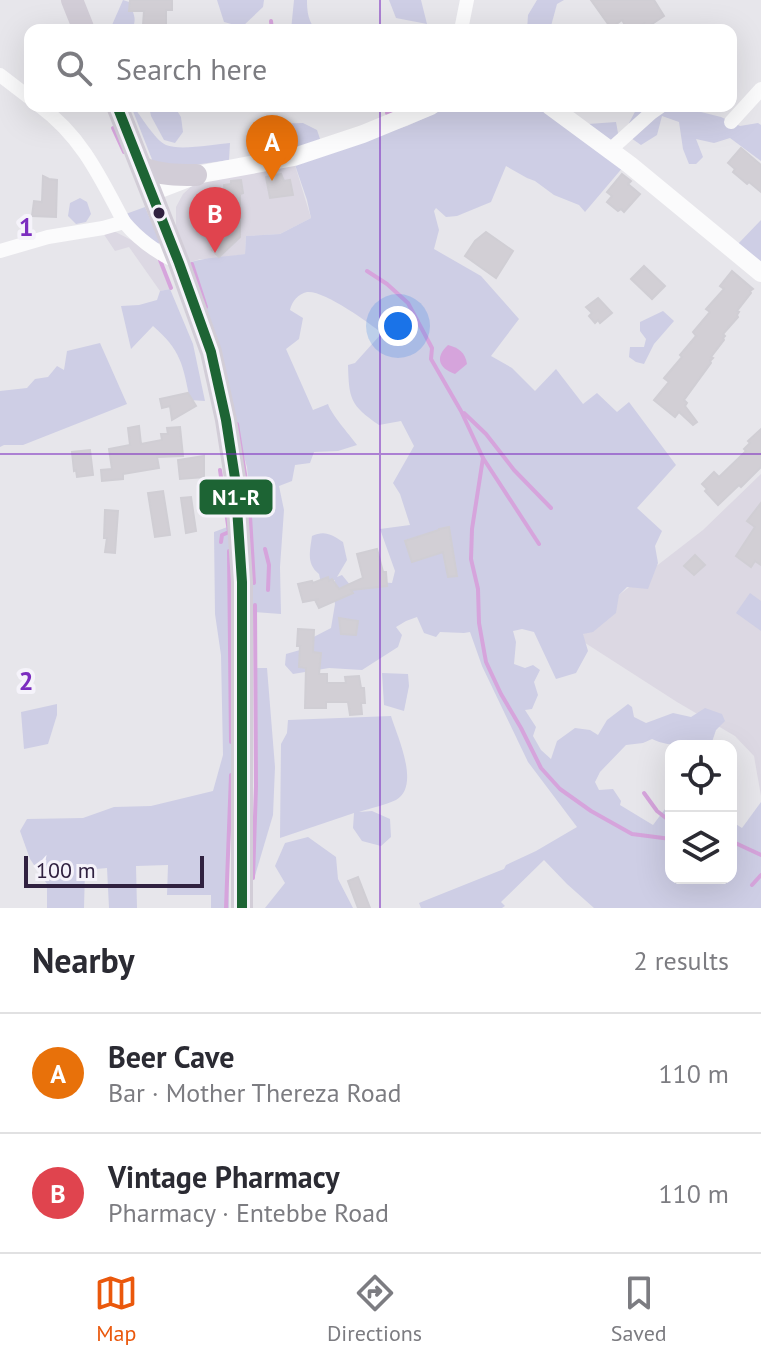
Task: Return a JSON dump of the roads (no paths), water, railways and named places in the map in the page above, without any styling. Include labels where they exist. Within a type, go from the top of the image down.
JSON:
[{"type":"main road","points":[[72,0],[82,24]]},
{"type":"main road","points":[[120,112],[211,352],[235,478],[242,582],[242,908]]},
{"type":"main road","points":[[143,168],[168,175],[190,176]]},
{"type":"main road","points":[[163,222],[169,199],[190,176]]},
{"type":"street","points":[[462,24],[467,0]]},
{"type":"street","points":[[0,75],[24,93]]},
{"type":"street","points":[[731,122],[761,89]]},
{"type":"street","points":[[47,112],[81,145],[124,222],[134,234],[149,247],[179,263]]},
{"type":"street","points":[[152,192],[190,176],[294,157],[416,112]]},
{"type":"street","points":[[558,112],[672,198],[761,273]]},
{"type":"street","points":[[610,150],[652,112]]},
{"type":"street","points":[[0,251],[48,237],[124,222]]},
{"type":"waterway","points":[[113,128],[124,152]]},
{"type":"waterway","points":[[160,260],[171,288]]},
{"type":"waterway","points":[[192,264],[206,307]]},
{"type":"waterway","points":[[367,271],[408,303],[432,348],[431,359],[483,458],[539,544]]},
{"type":"waterway","points":[[464,413],[551,508]]},
{"type":"waterway","points":[[237,424],[249,499],[254,583]]},
{"type":"waterway","points":[[483,458],[472,529],[471,559],[478,589],[479,623],[486,662],[501,694],[541,768],[560,789],[632,834],[665,838]]},
{"type":"waterway","points":[[220,470],[229,532],[222,535],[221,542]]},
{"type":"waterway","points":[[265,549],[269,565],[268,590]]},
{"type":"waterway","points":[[229,551],[231,742]]},
{"type":"waterway","points":[[253,878],[255,605]]},
{"type":"waterway","points":[[226,908],[231,775]]},
{"type":"waterway","points":[[644,793],[665,817]]},
{"type":"waterway","points":[[737,844],[761,855]]},
{"type":"waterway","points":[[752,885],[761,875]]},
{"type":"place","name":"Beer Cave","points":[[272,181]]},
{"type":"place","name":"Vintage Pharmacy","points":[[215,253]]}]
